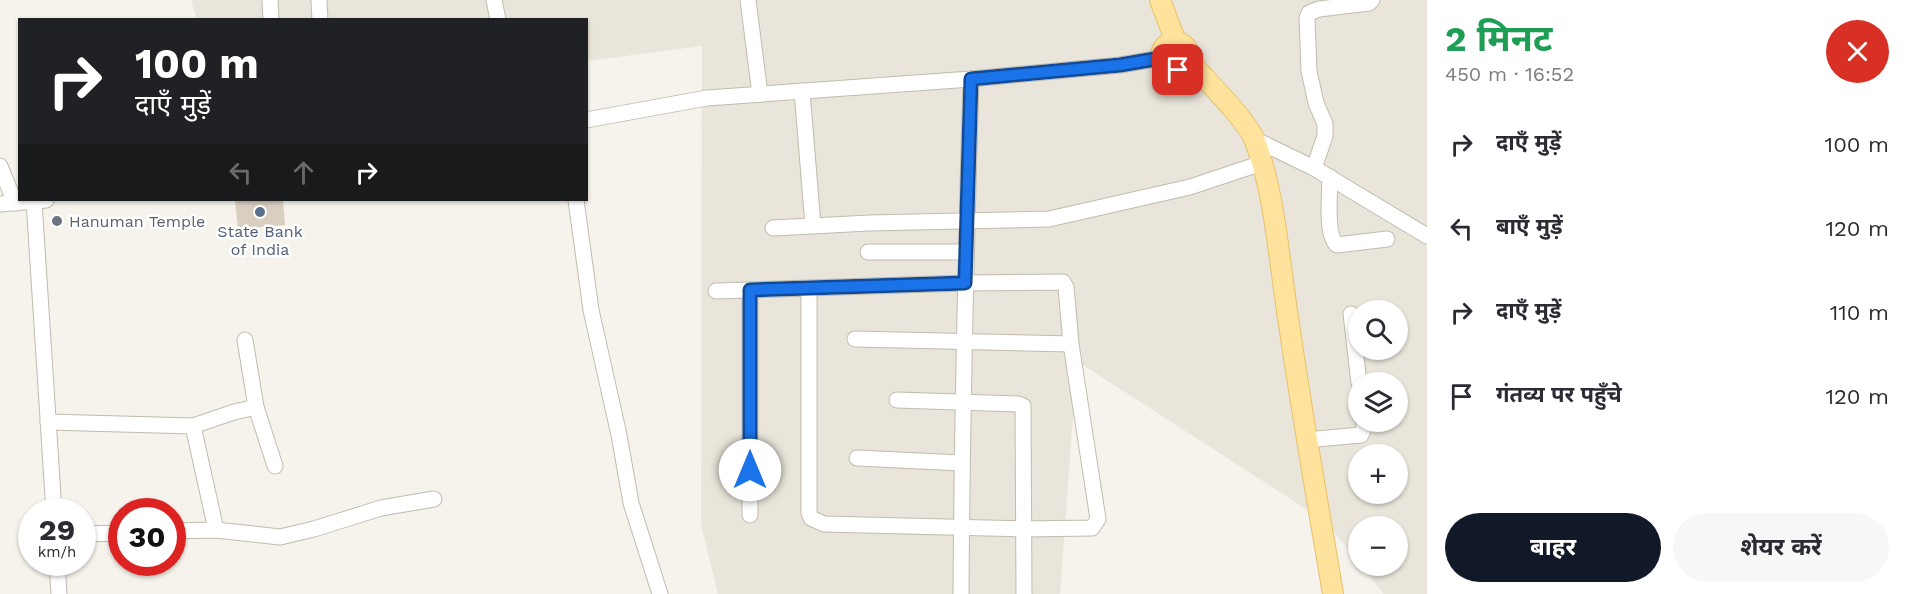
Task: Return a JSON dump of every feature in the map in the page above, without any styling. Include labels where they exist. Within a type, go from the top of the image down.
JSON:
[{"type":"main road","points":[[1164,1],[1176,42]]},
{"type":"main road","points":[[1176,42],[1181,43],[1188,51],[1188,60],[1183,68],[1174,70],[1166,66],[1161,58],[1165,46],[1176,42]]},
{"type":"main road","points":[[1188,60],[1244,124],[1254,139],[1262,163],[1271,206],[1306,440],[1333,594]]},
{"type":"street","points":[[270,0],[271,18]]},
{"type":"street","points":[[319,0],[320,18]]},
{"type":"street","points":[[494,0],[498,18]]},
{"type":"street","points":[[748,0],[759,94]]},
{"type":"street","points":[[1314,168],[1325,136],[1324,124],[1316,103],[1309,71],[1307,18],[1309,13],[1319,9],[1369,3],[1372,0]]},
{"type":"street","points":[[588,120],[707,98],[971,79],[1120,65],[1161,58]]},
{"type":"street","points":[[961,594],[962,402],[966,342],[965,283],[971,79]]},
{"type":"street","points":[[802,91],[813,226]]},
{"type":"street","points":[[1254,139],[1314,168],[1427,236]]},
{"type":"street","points":[[773,228],[1049,219],[1190,187],[1262,163]]},
{"type":"street","points":[[0,166],[7,204],[32,201]]},
{"type":"street","points":[[1330,177],[1330,230],[1333,241],[1337,245],[1387,238]]},
{"type":"street","points":[[40,201],[53,498]]},
{"type":"street","points":[[576,201],[591,310],[619,435],[631,503],[660,594]]},
{"type":"street","points":[[868,252],[966,252]]},
{"type":"street","points":[[716,291],[750,290],[809,288],[965,283],[1063,282],[1066,287],[1071,344],[1098,519],[1092,528],[1087,530],[824,524],[811,518],[809,513],[809,288]]},
{"type":"street","points":[[750,290],[750,515]]},
{"type":"street","points":[[245,339],[256,407],[275,466]]},
{"type":"street","points":[[855,339],[1071,344]]},
{"type":"street","points":[[897,400],[1023,406],[1024,594]]},
{"type":"street","points":[[48,422],[193,426],[256,407]]},
{"type":"street","points":[[193,426],[216,530]]},
{"type":"street","points":[[1306,440],[1360,435],[1362,432]]},
{"type":"street","points":[[857,458],[962,463]]},
{"type":"street","points":[[186,531],[216,530],[280,537],[314,529],[381,507],[434,499]]},
{"type":"street","points":[[58,576],[59,594]]},
{"type":"shaded area","points":[[191,0],[1427,0],[1427,594],[1384,594],[1369,576],[1408,576],[1408,516],[1348,516],[1348,549],[1326,522],[1077,361],[1060,594],[718,594],[701,524],[702,46],[588,61],[588,18],[196,18]]},
{"type":"building","name":"State Bank of India","points":[[235,201],[283,201],[285,225],[238,229]]},
{"type":"place","name":"State Bank of India","points":[[260,212]]},
{"type":"place","name":"Hanuman Temple","points":[[57,221]]},
{"type":"route","points":[[750,470],[750,290],[965,283],[971,79],[1120,65],[1161,58],[1169,69],[1178,70]]}]
